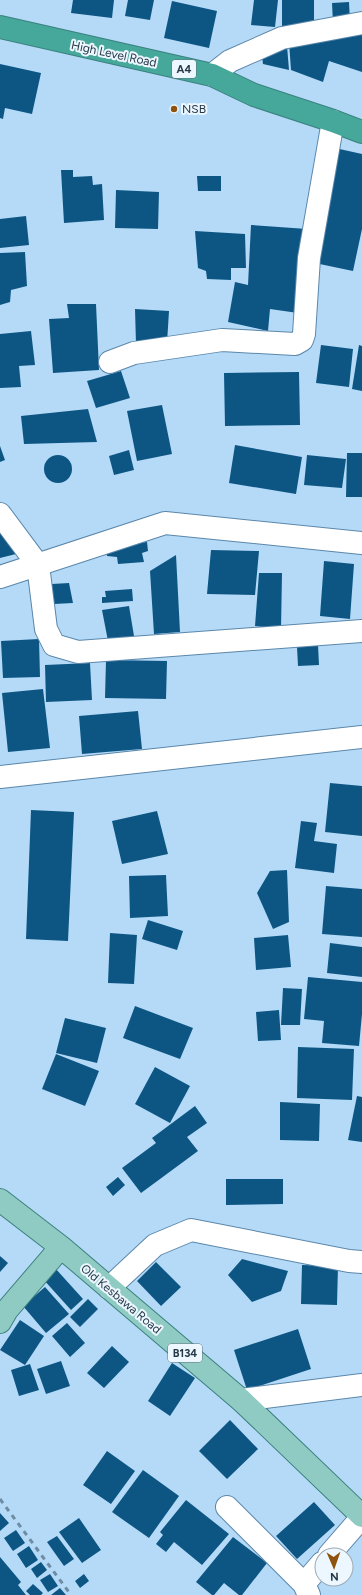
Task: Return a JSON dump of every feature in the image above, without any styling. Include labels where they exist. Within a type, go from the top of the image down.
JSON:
[{"type":"highway","name":"High Level Road","points":[[0,27],[212,75],[254,95],[362,132]]},
{"type":"main road","name":"Old Kesbawa Road","points":[[0,1200],[61,1247],[241,1400],[362,1517]]},
{"type":"main road","points":[[0,1322],[7,1310],[61,1247]]},
{"type":"street","points":[[212,75],[230,61],[282,38],[362,23]]},
{"type":"street","points":[[110,362],[134,353],[222,340],[295,344],[302,340],[307,315],[309,258],[333,121]]},
{"type":"street","points":[[0,514],[38,565],[46,628],[54,645],[78,652],[362,631]]},
{"type":"street","points":[[0,577],[165,523],[362,543]]},
{"type":"street","points":[[0,777],[362,737]]},
{"type":"street","points":[[109,1288],[155,1245],[192,1230],[349,1261],[362,1262]]},
{"type":"street","points":[[241,1400],[362,1385]]},
{"type":"street","points":[[227,1507],[306,1589],[314,1576]]},
{"type":"street","points":[[336,1547],[362,1517]]},
{"type":"building","points":[[73,0],[114,0],[112,18],[71,13]]},
{"type":"building","points":[[128,0],[154,0],[150,20],[125,16]]},
{"type":"building","points":[[254,0],[278,0],[275,27],[251,25]]},
{"type":"building","points":[[282,0],[314,0],[314,29],[282,29]]},
{"type":"building","points":[[172,1],[217,11],[209,48],[164,38]]},
{"type":"building","points":[[349,2],[350,22],[333,23],[332,3]]},
{"type":"building","points":[[362,30],[362,72],[329,61],[323,82],[291,70],[289,42]]},
{"type":"building","points":[[287,46],[289,70],[263,64],[261,48]]},
{"type":"building","points":[[0,64],[41,73],[32,114],[5,108],[3,119],[0,118]]},
{"type":"building","points":[[335,148],[362,154],[362,229],[353,271],[310,262]]},
{"type":"building","points":[[61,170],[73,170],[73,177],[92,176],[93,185],[102,184],[104,220],[64,223]]},
{"type":"building","points":[[197,176],[221,176],[221,191],[198,191]]},
{"type":"building","points":[[116,190],[159,192],[158,229],[115,228]]},
{"type":"building","points":[[26,216],[29,245],[0,248],[0,219]]},
{"type":"building","points":[[251,225],[307,229],[298,313],[270,309],[268,331],[228,322],[235,282],[248,285]]},
{"type":"building","points":[[195,231],[245,234],[246,268],[231,268],[231,280],[207,279],[206,271],[198,268]]},
{"type":"building","points":[[25,252],[27,286],[11,290],[10,302],[0,305],[0,253]]},
{"type":"building","points":[[67,304],[96,304],[99,370],[53,373],[49,319],[69,318]]},
{"type":"building","points":[[135,309],[169,311],[167,343],[136,344]]},
{"type":"building","points":[[31,331],[35,365],[19,366],[21,387],[0,388],[0,334]]},
{"type":"building","points":[[321,345],[353,349],[349,387],[316,383]]},
{"type":"building","points":[[359,345],[362,346],[362,391],[352,389]]},
{"type":"building","points":[[121,371],[130,398],[96,408],[87,381]]},
{"type":"building","points":[[299,372],[300,425],[225,426],[224,373]]},
{"type":"building","points":[[162,405],[172,454],[137,461],[127,411]]},
{"type":"building","points":[[88,409],[97,442],[24,444],[21,416]]},
{"type":"building","points":[[235,445],[302,457],[296,494],[229,483]]},
{"type":"building","points":[[0,446],[5,460],[0,462]]},
{"type":"building","points":[[129,450],[134,470],[114,475],[109,456]]},
{"type":"building","points":[[347,453],[362,453],[362,497],[346,497]]},
{"type":"building","points":[[58,455],[64,456],[68,459],[71,463],[71,475],[68,479],[64,482],[58,483],[52,482],[48,479],[45,475],[44,469],[45,463],[48,459],[52,456]]},
{"type":"building","points":[[307,455],[346,459],[342,488],[304,485]]},
{"type":"building","points":[[0,519],[16,554],[0,558]]},
{"type":"building","points":[[147,542],[148,551],[142,553],[144,562],[118,564],[117,557],[107,556],[105,547]]},
{"type":"building","points":[[211,550],[259,551],[255,595],[207,594]]},
{"type":"building","points":[[176,555],[180,632],[154,634],[150,571]]},
{"type":"building","points":[[324,561],[354,564],[350,619],[320,616]]},
{"type":"building","points":[[259,573],[282,573],[281,629],[255,626]]},
{"type":"building","points":[[69,583],[73,603],[54,604],[52,584]]},
{"type":"building","points":[[132,589],[133,601],[102,603],[102,597],[106,597],[105,591]]},
{"type":"building","points":[[129,606],[134,636],[108,641],[102,610]]},
{"type":"building","points":[[39,639],[40,677],[3,678],[1,641]]},
{"type":"building","points":[[318,645],[319,665],[298,666],[297,647]]},
{"type":"building","points":[[106,660],[167,661],[166,699],[105,698]]},
{"type":"building","points":[[90,663],[92,700],[46,702],[45,665]]},
{"type":"building","points":[[43,689],[50,748],[8,752],[2,693]]},
{"type":"building","points":[[138,711],[142,749],[82,754],[79,716]]},
{"type":"building","points":[[330,783],[362,786],[362,836],[325,832]]},
{"type":"building","points":[[31,810],[74,812],[68,941],[26,939]]},
{"type":"building","points":[[157,811],[168,854],[122,864],[112,821]]},
{"type":"building","points":[[301,821],[317,823],[314,841],[337,844],[334,873],[295,868]]},
{"type":"building","points":[[287,870],[289,922],[273,929],[257,893],[270,871]]},
{"type":"building","points":[[166,875],[168,916],[130,918],[129,876]]},
{"type":"building","points":[[326,886],[362,889],[362,937],[322,934]]},
{"type":"building","points":[[148,920],[183,931],[177,950],[142,939]]},
{"type":"building","points":[[110,933],[137,935],[134,984],[108,983]]},
{"type":"building","points":[[288,935],[291,967],[256,970],[254,938]]},
{"type":"building","points":[[330,943],[362,947],[362,977],[327,973]]},
{"type":"building","points":[[308,977],[362,982],[362,1014],[359,1046],[322,1043],[324,1021],[304,1019]]},
{"type":"building","points":[[283,988],[302,989],[300,1025],[281,1025]]},
{"type":"building","points":[[135,1006],[193,1028],[180,1059],[123,1038]]},
{"type":"building","points":[[279,1010],[281,1040],[258,1041],[256,1012]]},
{"type":"building","points":[[65,1018],[106,1028],[97,1063],[56,1053]]},
{"type":"building","points":[[298,1047],[354,1049],[352,1100],[297,1098]]},
{"type":"building","points":[[56,1054],[99,1071],[85,1106],[42,1089]]},
{"type":"building","points":[[155,1067],[190,1086],[170,1123],[135,1104]]},
{"type":"building","points":[[357,1096],[362,1097],[362,1142],[348,1140]]},
{"type":"building","points":[[280,1102],[320,1104],[319,1141],[280,1140]]},
{"type":"building","points":[[195,1106],[207,1123],[187,1137],[198,1151],[141,1193],[122,1168],[156,1143],[152,1138]]},
{"type":"building","points":[[118,1177],[125,1185],[113,1196],[106,1187]]},
{"type":"building","points":[[226,1179],[283,1179],[283,1204],[226,1205]]},
{"type":"building","points":[[0,1256],[8,1263],[0,1272]]},
{"type":"building","points":[[242,1259],[288,1271],[281,1291],[252,1302],[228,1275]]},
{"type":"building","points":[[156,1262],[181,1287],[161,1306],[137,1281]]},
{"type":"building","points":[[302,1265],[338,1266],[337,1305],[301,1304]]},
{"type":"building","points":[[55,1268],[83,1299],[71,1310],[43,1279]]},
{"type":"building","points":[[45,1287],[69,1314],[46,1333],[23,1306]]},
{"type":"building","points":[[88,1299],[98,1309],[80,1327],[70,1317]]},
{"type":"building","points":[[20,1320],[44,1336],[25,1365],[0,1350]]},
{"type":"building","points":[[67,1323],[85,1343],[70,1357],[52,1336]]},
{"type":"building","points":[[298,1329],[311,1369],[247,1390],[234,1350]]},
{"type":"building","points":[[112,1346],[129,1362],[104,1388],[87,1373]]},
{"type":"building","points":[[61,1361],[70,1386],[46,1394],[37,1369]]},
{"type":"building","points":[[172,1363],[195,1378],[170,1416],[148,1401]]},
{"type":"building","points":[[30,1364],[39,1390],[19,1396],[11,1370]]},
{"type":"building","points":[[230,1420],[258,1449],[227,1479],[199,1451]]},
{"type":"building","points":[[107,1451],[135,1471],[111,1504],[83,1485]]},
{"type":"building","points":[[143,1470],[179,1496],[149,1538],[112,1512]]},
{"type":"building","points":[[186,1500],[229,1534],[202,1565],[174,1542],[166,1552],[156,1544],[163,1535],[160,1532]]},
{"type":"building","points":[[314,1502],[335,1525],[297,1559],[276,1536]]},
{"type":"building","points":[[0,1513],[9,1523],[0,1531]]},
{"type":"building","points":[[79,1518],[101,1550],[82,1563],[59,1532]]},
{"type":"building","points":[[16,1530],[25,1543],[13,1551],[4,1538]]},
{"type":"building","points":[[57,1536],[74,1559],[64,1566],[47,1542]]},
{"type":"building","points":[[233,1537],[267,1563],[242,1595],[239,1595],[224,1583],[214,1595],[212,1595],[196,1582]]},
{"type":"building","points":[[29,1546],[38,1560],[26,1568],[17,1554]]},
{"type":"building","points":[[0,1557],[21,1582],[18,1585],[26,1595],[0,1595]]},
{"type":"building","points":[[41,1562],[47,1570],[37,1578],[31,1569]]},
{"type":"building","points":[[50,1574],[58,1586],[48,1592],[40,1580]]},
{"type":"building","points":[[84,1574],[89,1581],[80,1588],[75,1581]]},
{"type":"building","points":[[33,1584],[43,1593],[41,1595],[30,1595],[26,1591]]},
{"type":"building","points":[[60,1588],[66,1595],[51,1595]]},
{"type":"railway","points":[[0,1499],[71,1595]]},
{"type":"place","name":"NSB","points":[[174,109]]}]
